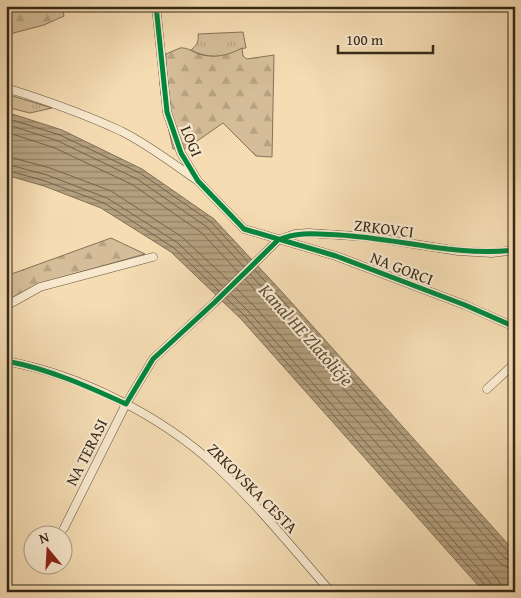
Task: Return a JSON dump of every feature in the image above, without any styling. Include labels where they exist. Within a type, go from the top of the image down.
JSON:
[{"type":"street","name":"LOGI","points":[[156,6],[167,112],[181,153],[198,181]]},
{"type":"street","name":"LOGI","points":[[6,88],[69,110],[121,132],[165,157],[198,181],[244,230],[278,240]]},
{"type":"street","name":"ZRKOVCI","points":[[215,302],[278,240],[294,234],[308,233],[370,237],[492,253],[515,250]]},
{"type":"street","name":"NA GORCI","points":[[278,240],[336,256],[465,305],[515,327]]},
{"type":"street","points":[[6,306],[40,288],[152,257]]},
{"type":"street","name":"NA TERASI","points":[[65,526],[126,404],[154,359],[215,302]]},
{"type":"street","name":"ZRKOVSKA CESTA","points":[[6,361],[27,364],[78,382],[126,404],[188,443],[247,498],[331,592]]},
{"type":"street","points":[[486,389],[515,363]]},
{"type":"green space","points":[[6,6],[62,6],[64,16],[44,25],[6,35]]},
{"type":"green space","points":[[243,32],[246,48],[231,54],[210,56],[191,50],[197,43],[198,34]]},
{"type":"green space","points":[[180,48],[185,48],[199,54],[216,56],[232,53],[242,48],[243,56],[247,59],[274,55],[272,157],[256,156],[223,123],[187,148],[173,149],[160,82],[166,73],[166,54]]},
{"type":"green space","points":[[6,94],[52,108],[30,113],[6,107]]},
{"type":"green space","points":[[111,238],[145,254],[38,284],[6,301],[6,276]]},
{"type":"water","name":"Kanal HE Zlatoličje","points":[[6,112],[62,130],[142,169],[214,219],[515,552],[515,592],[484,592],[241,319],[171,252],[101,208],[44,186],[6,175]]},
{"type":"cycle path","points":[[156,6],[167,112],[181,153],[198,181],[244,229],[336,256],[465,305],[515,327]]},
{"type":"cycle path","points":[[6,361],[53,373],[126,404],[153,359],[278,240],[293,235],[316,234],[361,237],[471,251],[515,250]]}]
